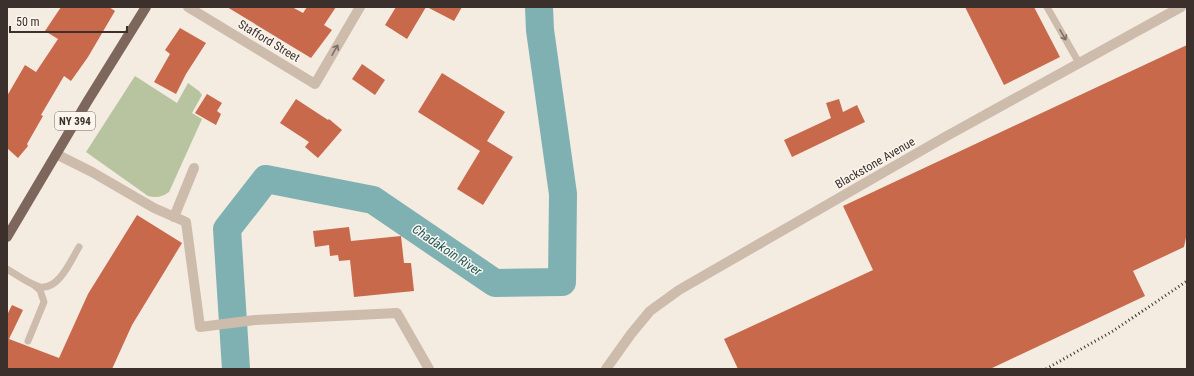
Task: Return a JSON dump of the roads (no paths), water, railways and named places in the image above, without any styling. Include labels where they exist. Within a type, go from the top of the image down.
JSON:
[{"type":"main road","name":"NY 394","points":[[7,237],[146,7]]},
{"type":"street","name":"Stafford Street","points":[[188,7],[315,84],[360,7]]},
{"type":"street","name":"Blackstone Avenue","points":[[606,369],[631,334],[650,311],[680,290],[945,138],[1180,7]]},
{"type":"street","points":[[56,154],[92,172],[154,208],[186,222],[200,327],[254,320],[397,313],[429,369]]},
{"type":"street","points":[[174,217],[194,168]]},
{"type":"lane","points":[[1047,7],[1079,63]]},
{"type":"lane","points":[[32,284],[41,287],[48,286],[55,282],[61,277],[79,247]]},
{"type":"lane","points":[[7,269],[40,290],[44,302],[28,341]]},
{"type":"waterway","name":"Chadakoin River","points":[[236,369],[227,229],[266,179],[373,200],[495,283],[562,282],[563,194],[540,30],[539,7]]},
{"type":"railway","points":[[1046,369],[1113,331],[1187,281]]}]
